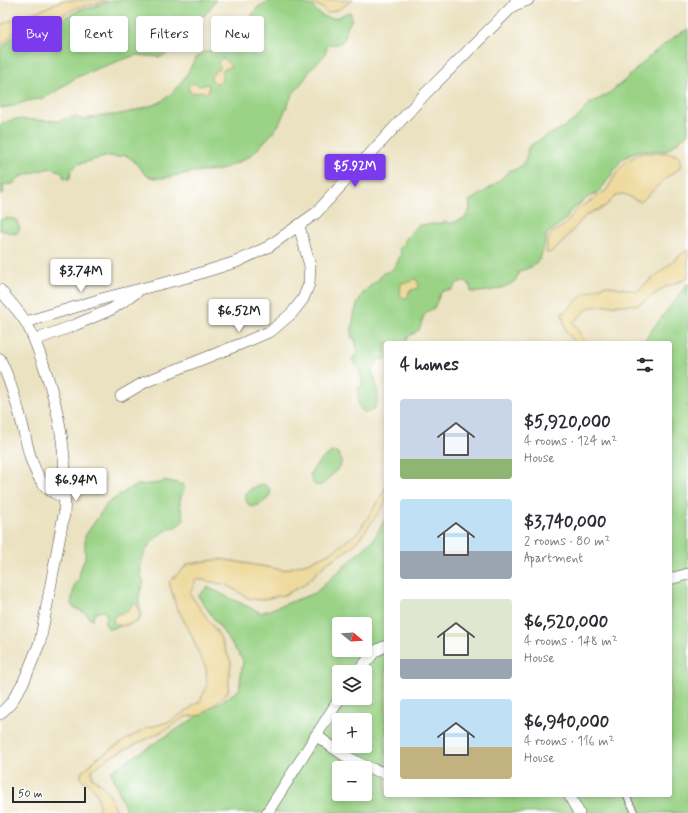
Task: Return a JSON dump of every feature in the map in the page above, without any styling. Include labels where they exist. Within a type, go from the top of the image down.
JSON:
[{"type":"street","points":[[26,322],[105,298],[188,277],[236,262],[268,247],[316,213],[425,94],[515,2],[528,0]]},
{"type":"street","points":[[121,396],[146,382],[271,331],[292,313],[303,299],[309,284],[310,266],[299,226]]},
{"type":"street","points":[[35,340],[75,326],[112,309],[143,288]]},
{"type":"street","points":[[0,290],[26,322],[35,340],[54,395],[65,460],[65,497],[62,527],[40,642],[24,681],[11,703],[0,714]]},
{"type":"street","points":[[0,360],[8,377],[34,466],[40,479],[46,487],[58,495],[65,497]]},
{"type":"street","points":[[672,578],[688,574]]},
{"type":"street","points":[[364,665],[375,651],[384,647]]},
{"type":"street","points":[[269,812],[335,705]]},
{"type":"street","points":[[316,735],[358,764],[384,772]]},
{"type":"street","points":[[570,797],[579,813]]},
{"type":"lane","points":[[627,797],[635,813]]},
{"type":"green space","points":[[112,0],[216,0],[203,16],[136,16],[136,52],[169,52],[161,57],[136,55],[75,78],[52,94],[40,99],[0,108],[0,50],[12,38],[12,52],[62,52],[62,19],[81,9],[91,8]]},
{"type":"green space","points":[[272,0],[296,2],[313,6],[319,14],[328,18],[339,17],[350,12],[352,19],[346,29],[344,40],[338,44],[331,44],[327,48],[324,56],[310,70],[292,95],[275,130],[253,154],[220,170],[193,172],[164,178],[147,176],[132,159],[125,155],[118,157],[109,156],[78,164],[71,171],[70,178],[68,179],[64,178],[62,172],[51,168],[20,177],[13,184],[3,185],[4,193],[0,194],[1,124],[15,119],[57,121],[77,117],[83,120],[102,115],[115,115],[130,112],[159,103],[170,95],[180,84],[194,61],[199,55],[205,52],[211,51],[211,52],[264,52],[264,16],[251,16],[258,7]]},
{"type":"green space","points":[[688,29],[688,134],[666,151],[638,151],[622,159],[600,191],[587,198],[570,211],[566,219],[547,234],[539,260],[531,267],[519,272],[515,281],[511,284],[494,290],[471,292],[470,285],[465,282],[460,282],[452,290],[441,292],[434,308],[425,314],[419,330],[408,337],[407,341],[384,341],[384,359],[378,360],[372,371],[377,389],[377,402],[371,411],[365,413],[360,408],[358,399],[358,389],[362,385],[362,378],[352,359],[358,352],[355,339],[351,337],[356,307],[365,291],[383,273],[390,271],[395,266],[401,254],[399,248],[413,230],[419,225],[445,222],[452,223],[465,218],[470,209],[469,201],[491,187],[510,170],[514,170],[520,166],[527,156],[527,149],[532,144],[569,124],[578,117],[589,104],[608,94],[652,54],[677,35]]},
{"type":"green space","points":[[7,218],[17,221],[20,229],[16,234],[0,230],[0,220]]},
{"type":"green space","points":[[688,283],[688,813],[127,813],[111,771],[239,690],[243,660],[198,596],[207,587],[261,613],[315,593],[373,540],[384,521],[384,797],[672,797],[672,341],[644,341]]},
{"type":"green space","points":[[332,452],[337,452],[340,456],[340,466],[324,483],[317,486],[313,483],[310,474],[326,456]]},
{"type":"green space","points":[[165,480],[184,485],[180,503],[184,519],[178,525],[159,535],[148,546],[144,553],[141,576],[144,583],[139,596],[141,617],[137,622],[109,629],[104,621],[107,617],[105,612],[102,611],[95,613],[92,620],[87,614],[73,607],[71,604],[75,583],[79,580],[80,571],[85,558],[85,536],[107,504],[127,490],[138,485],[161,483]]},
{"type":"green space","points":[[263,484],[268,487],[270,495],[260,504],[251,507],[246,501],[246,493],[252,488]]},
{"type":"sand","points":[[62,0],[107,0],[97,4],[78,7],[61,16],[24,16]]},
{"type":"sand","points":[[306,0],[353,0],[339,9],[327,13],[321,7]]},
{"type":"sand","points":[[12,21],[12,34],[0,47],[0,25]]},
{"type":"sand","points":[[223,58],[231,66],[222,71],[221,82],[215,83],[211,77],[216,70],[220,69],[218,63]]},
{"type":"sand","points":[[192,83],[200,86],[208,84],[208,92],[190,92],[188,87]]},
{"type":"sand","points":[[642,153],[670,153],[679,156],[681,163],[679,169],[667,177],[641,202],[622,194],[617,196],[604,207],[588,214],[556,249],[546,253],[548,240],[552,233],[566,224],[576,210],[606,191],[626,161]]},
{"type":"sand","points":[[688,249],[688,278],[664,288],[638,305],[590,307],[573,322],[585,341],[573,341],[566,332],[562,314],[583,295],[605,285],[637,291]]},
{"type":"sand","points":[[416,279],[419,285],[418,288],[409,291],[408,297],[404,298],[400,295],[401,283],[410,282]]},
{"type":"sand","points":[[384,490],[384,505],[352,547],[327,563],[304,585],[284,595],[260,600],[248,598],[227,585],[196,579],[190,594],[219,635],[231,662],[228,692],[202,715],[185,717],[165,730],[110,757],[92,770],[92,778],[102,785],[108,793],[116,813],[100,813],[96,793],[91,786],[81,779],[81,773],[97,758],[129,738],[147,728],[171,721],[200,701],[207,686],[206,668],[191,634],[176,606],[169,582],[188,564],[221,559],[284,570],[310,562],[335,550],[359,531]]},
{"type":"sand","points":[[133,603],[138,606],[140,616],[139,619],[135,622],[121,626],[114,623],[113,619],[116,615],[129,611]]}]
